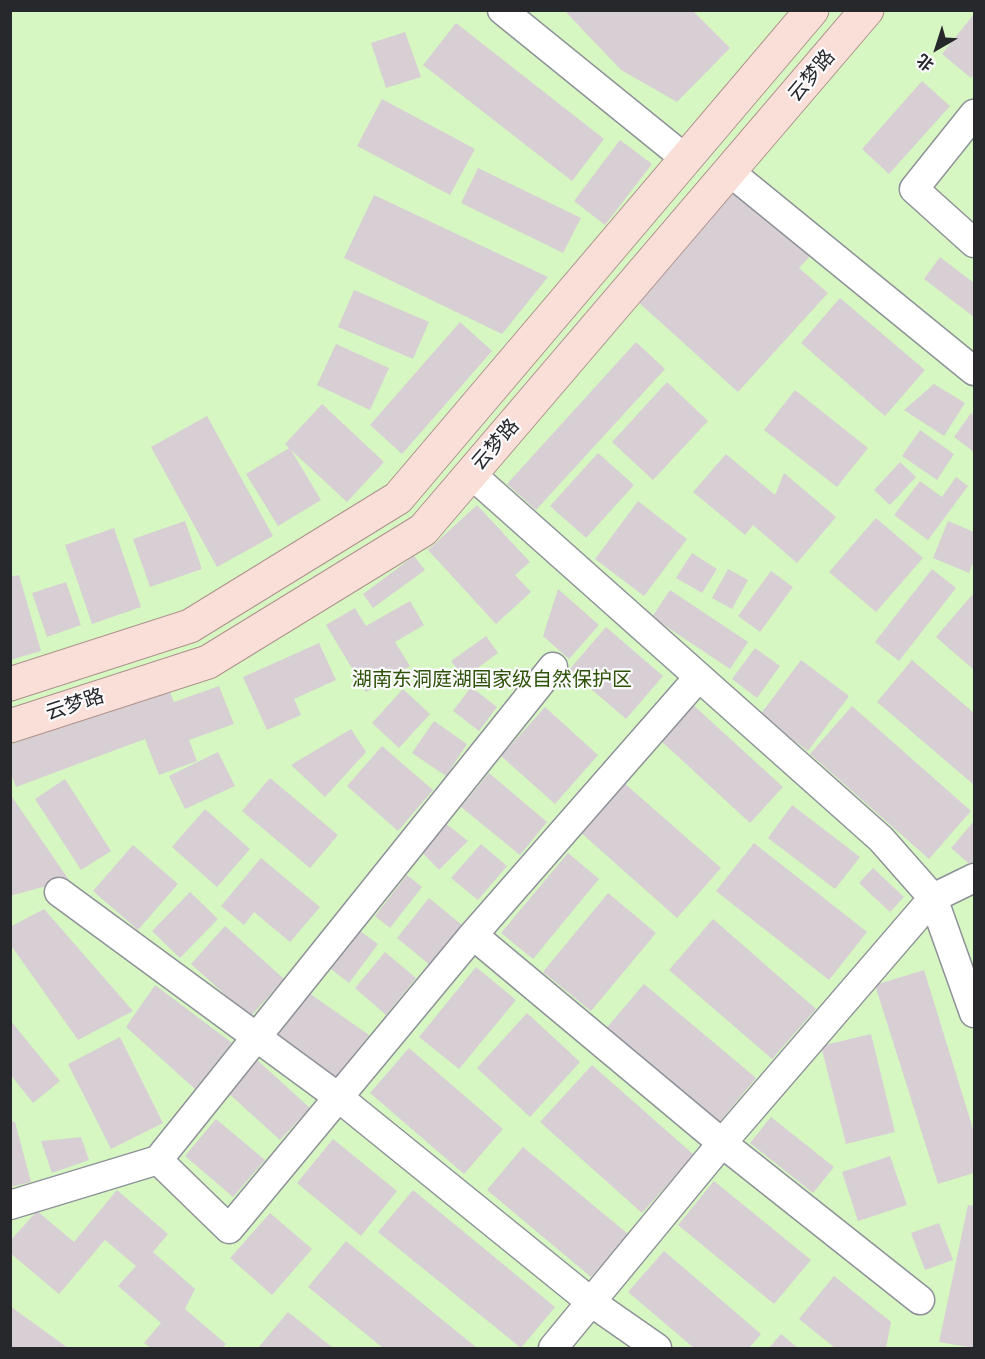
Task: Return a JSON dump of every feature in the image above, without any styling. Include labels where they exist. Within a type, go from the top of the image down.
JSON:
[{"type":"main road","points":[[10,684],[190,626],[398,498],[812,10]]},
{"type":"main road","name":"云梦路","points":[[10,726],[208,662],[423,530],[867,10]]},
{"type":"street","points":[[502,10],[687,160]]},
{"type":"street","points":[[975,114],[914,189],[975,243]]},
{"type":"street","points":[[730,172],[975,371]]},
{"type":"street","points":[[471,474],[698,678],[881,838],[933,898],[975,1012]]},
{"type":"street","points":[[10,1205],[158,1160],[553,667]]},
{"type":"street","points":[[158,1160],[229,1229],[473,934],[698,678]]},
{"type":"street","points":[[553,1348],[722,1143],[933,898],[975,878]]},
{"type":"street","points":[[59,892],[338,1097],[591,1302],[657,1348]]},
{"type":"street","points":[[473,934],[722,1143],[920,1300]]},
{"type":"green space","name":"湖南东洞庭湖国家级自然保护区","points":[[10,11],[974,11],[974,1348],[11,1348]]},
{"type":"building","points":[[564,10],[692,10],[730,48],[677,102],[621,70]]},
{"type":"building","points":[[974,14],[974,74],[971,78],[942,54]]},
{"type":"building","points":[[456,23],[604,139],[572,181],[423,65]]},
{"type":"building","points":[[405,32],[421,77],[386,88],[371,43]]},
{"type":"building","points":[[922,81],[950,106],[889,174],[862,149]]},
{"type":"building","points":[[382,99],[475,149],[450,195],[357,146]]},
{"type":"building","points":[[620,140],[652,164],[605,225],[574,201]]},
{"type":"building","points":[[478,168],[581,218],[563,253],[461,203]]},
{"type":"building","points":[[736,189],[810,256],[799,268],[828,293],[738,392],[636,300]]},
{"type":"building","points":[[374,195],[548,277],[502,334],[344,258]]},
{"type":"building","points":[[940,257],[974,283],[974,317],[924,279]]},
{"type":"building","points":[[354,290],[429,322],[413,359],[338,327]]},
{"type":"building","points":[[840,298],[925,370],[885,416],[801,343]]},
{"type":"building","points":[[460,322],[492,351],[402,454],[370,425]]},
{"type":"building","points":[[636,342],[665,369],[536,510],[507,484]]},
{"type":"building","points":[[336,344],[389,368],[370,410],[317,385]]},
{"type":"building","points":[[667,382],[708,421],[653,480],[612,442]]},
{"type":"building","points":[[934,384],[965,403],[944,436],[904,410]]},
{"type":"building","points":[[795,390],[868,448],[837,487],[764,430]]},
{"type":"building","points":[[322,404],[384,462],[347,502],[291,450],[321,500],[278,526],[246,474],[289,448],[285,444]]},
{"type":"building","points":[[971,413],[974,416],[974,452],[954,437]]},
{"type":"building","points":[[207,416],[273,536],[217,567],[151,447]]},
{"type":"building","points":[[920,430],[954,454],[937,480],[902,456]]},
{"type":"building","points":[[598,453],[634,485],[586,538],[550,506]]},
{"type":"building","points":[[726,454],[775,495],[784,473],[836,517],[797,563],[753,525],[745,535],[693,492]]},
{"type":"building","points":[[900,462],[916,477],[890,505],[874,490]]},
{"type":"building","points":[[956,477],[968,486],[928,540],[894,515],[920,481],[942,497]]},
{"type":"building","points":[[638,501],[687,539],[644,596],[595,559]]},
{"type":"building","points":[[477,505],[530,562],[515,575],[531,592],[496,624],[428,550]]},
{"type":"building","points":[[876,518],[923,558],[876,612],[829,572]]},
{"type":"building","points":[[185,521],[202,569],[150,587],[133,539]]},
{"type":"building","points":[[948,521],[974,532],[974,560],[969,573],[933,558]]},
{"type":"building","points":[[114,528],[141,607],[92,624],[65,545]]},
{"type":"building","points":[[692,553],[717,569],[702,593],[676,578]]},
{"type":"building","points":[[414,556],[425,570],[373,608],[363,594]]},
{"type":"building","points":[[728,569],[748,580],[732,609],[712,598]]},
{"type":"building","points":[[932,569],[956,588],[899,661],[875,642]]},
{"type":"building","points":[[771,571],[793,587],[760,632],[738,616]]},
{"type":"building","points":[[19,575],[41,651],[10,660],[10,577]]},
{"type":"building","points":[[66,582],[81,625],[47,637],[32,593]]},
{"type":"building","points":[[558,589],[599,625],[569,659],[543,636]]},
{"type":"building","points":[[670,590],[748,642],[730,669],[652,617]]},
{"type":"building","points":[[972,595],[974,598],[974,670],[936,637]]},
{"type":"building","points":[[410,601],[424,625],[395,642],[410,666],[366,692],[326,625],[355,608],[366,626]]},
{"type":"building","points":[[606,627],[663,676],[626,719],[569,670]]},
{"type":"building","points":[[486,636],[498,653],[464,678],[451,661]]},
{"type":"building","points":[[319,643],[336,680],[294,699],[301,715],[267,730],[243,677]]},
{"type":"building","points":[[755,648],[780,666],[757,698],[732,679]]},
{"type":"building","points":[[801,660],[849,696],[808,751],[760,715]]},
{"type":"building","points":[[912,660],[974,713],[974,785],[877,702]]},
{"type":"building","points":[[219,686],[234,724],[189,740],[197,761],[159,775],[145,739],[16,787],[10,771],[10,745],[168,687],[174,702]]},
{"type":"building","points":[[471,687],[497,707],[479,731],[453,711]]},
{"type":"building","points":[[403,689],[430,714],[399,748],[372,723]]},
{"type":"building","points":[[691,703],[783,787],[750,823],[658,738]]},
{"type":"building","points":[[852,706],[971,811],[929,859],[810,754]]},
{"type":"building","points":[[545,707],[598,755],[555,804],[501,756]]},
{"type":"building","points":[[434,721],[467,744],[446,776],[412,753]]},
{"type":"building","points":[[351,729],[366,752],[325,797],[291,765]]},
{"type":"building","points":[[382,746],[433,790],[398,831],[347,786]]},
{"type":"building","points":[[218,752],[235,786],[185,809],[169,776]]},
{"type":"building","points":[[489,773],[547,822],[520,855],[461,807]]},
{"type":"building","points":[[270,778],[338,835],[310,868],[242,811]]},
{"type":"building","points":[[65,779],[111,851],[81,870],[35,799]]},
{"type":"building","points":[[623,782],[721,868],[677,918],[579,831]]},
{"type":"building","points":[[10,794],[69,880],[10,896]]},
{"type":"building","points":[[792,805],[860,857],[835,889],[768,838]]},
{"type":"building","points":[[205,809],[250,849],[217,887],[172,847]]},
{"type":"building","points":[[974,821],[974,864],[973,867],[951,848]]},
{"type":"building","points":[[445,823],[468,841],[439,870],[421,851]]},
{"type":"building","points":[[754,843],[867,932],[829,980],[716,891]]},
{"type":"building","points":[[481,844],[507,866],[478,900],[451,878]]},
{"type":"building","points":[[133,845],[178,884],[138,930],[93,891]]},
{"type":"building","points":[[568,853],[599,879],[533,959],[501,933]]},
{"type":"building","points":[[261,858],[320,907],[290,942],[254,912],[244,925],[221,906]]},
{"type":"building","points":[[873,868],[904,897],[890,912],[859,883]]},
{"type":"building","points":[[407,875],[422,887],[390,928],[375,916]]},
{"type":"building","points":[[190,892],[218,919],[180,958],[152,931]]},
{"type":"building","points":[[608,893],[656,933],[591,1011],[543,972]]},
{"type":"building","points":[[429,898],[462,925],[430,965],[397,938]]},
{"type":"building","points":[[44,909],[133,1011],[78,1040],[10,944],[10,927]]},
{"type":"building","points":[[713,919],[816,1009],[772,1059],[669,970]]},
{"type":"building","points":[[225,926],[284,979],[250,1017],[191,964]]},
{"type":"building","points":[[360,931],[378,944],[349,983],[331,969]]},
{"type":"building","points":[[385,952],[416,978],[386,1015],[355,988]]},
{"type":"building","points":[[476,967],[516,1000],[459,1069],[419,1037]]},
{"type":"building","points":[[924,970],[974,1132],[974,1173],[938,1184],[875,985]]},
{"type":"building","points":[[644,984],[756,1078],[717,1125],[604,1031]]},
{"type":"building","points":[[155,985],[232,1043],[195,1089],[126,1027]]},
{"type":"building","points":[[309,993],[369,1035],[336,1081],[276,1038]]},
{"type":"building","points":[[527,1013],[580,1062],[530,1117],[477,1068]]},
{"type":"building","points":[[10,1020],[60,1081],[33,1103],[10,1074]]},
{"type":"building","points":[[871,1034],[895,1132],[846,1144],[821,1046]]},
{"type":"building","points":[[120,1037],[163,1123],[111,1149],[68,1064]]},
{"type":"building","points":[[409,1048],[503,1129],[464,1174],[370,1093]]},
{"type":"building","points":[[256,1059],[310,1108],[280,1140],[226,1091]]},
{"type":"building","points":[[592,1065],[694,1155],[642,1213],[540,1122]]},
{"type":"building","points":[[771,1117],[834,1167],[813,1193],[750,1143]]},
{"type":"building","points":[[216,1119],[265,1160],[233,1197],[185,1156]]},
{"type":"building","points":[[10,1121],[15,1122],[31,1182],[10,1187]]},
{"type":"building","points":[[81,1137],[89,1160],[52,1173],[41,1141]]},
{"type":"building","points":[[333,1139],[397,1191],[361,1236],[297,1183]]},
{"type":"building","points":[[523,1147],[628,1234],[591,1277],[487,1190]]},
{"type":"building","points":[[890,1156],[907,1205],[858,1221],[842,1172]]},
{"type":"building","points":[[714,1181],[811,1260],[774,1304],[678,1225]]},
{"type":"building","points":[[117,1190],[168,1234],[153,1252],[195,1289],[185,1309],[226,1344],[222,1348],[151,1348],[144,1343],[161,1323],[118,1286],[136,1266],[105,1240],[59,1294],[10,1253],[10,1241],[37,1211],[74,1242]]},
{"type":"building","points":[[413,1190],[555,1307],[521,1348],[378,1232]]},
{"type":"building","points":[[968,1205],[974,1206],[974,1348],[939,1342]]},
{"type":"building","points":[[270,1213],[312,1249],[272,1295],[230,1258]]},
{"type":"building","points":[[939,1223],[953,1260],[925,1270],[911,1233]]},
{"type":"building","points":[[346,1241],[477,1348],[383,1348],[308,1287]]},
{"type":"building","points":[[664,1251],[761,1334],[749,1348],[694,1348],[628,1292]]},
{"type":"building","points":[[834,1276],[891,1322],[886,1348],[835,1348],[799,1319]]},
{"type":"building","points":[[10,1306],[68,1348],[10,1348]]},
{"type":"building","points":[[288,1312],[333,1348],[258,1348]]},
{"type":"building","points":[[781,1334],[798,1348],[769,1348]]}]
